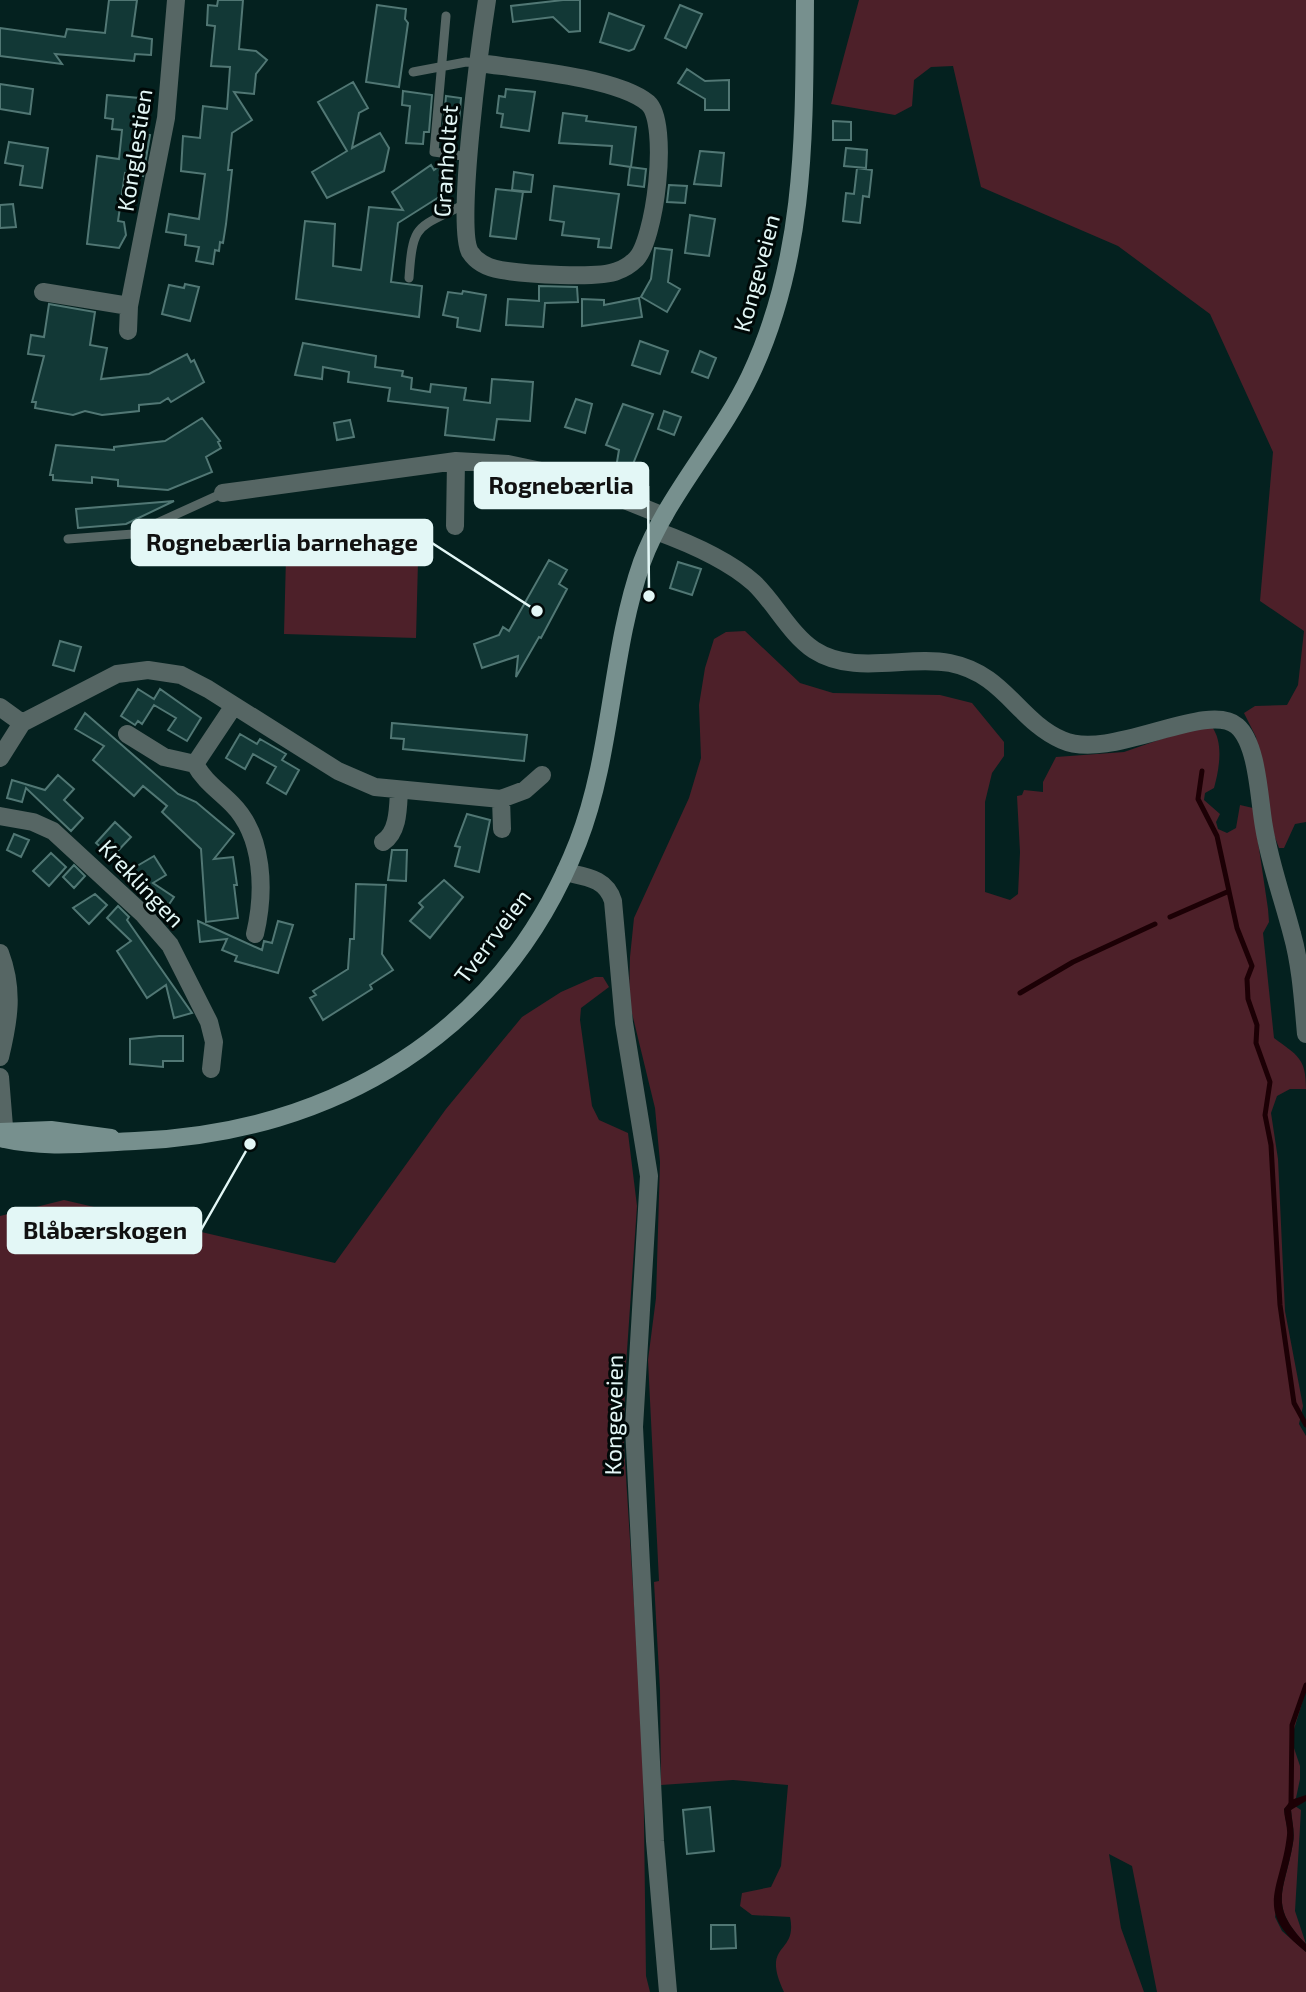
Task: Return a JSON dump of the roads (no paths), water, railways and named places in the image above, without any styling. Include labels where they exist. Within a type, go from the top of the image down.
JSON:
[{"type":"main road","name":"Kongeveien","points":[[660,523],[717,435],[749,378],[785,280],[797,218],[803,164],[805,0]]},
{"type":"main road","name":"Tverrveien","points":[[2,1135],[78,1132],[124,1142],[198,1137],[247,1128],[323,1104],[380,1074],[446,1026],[489,985],[537,923],[565,872],[593,797],[629,610],[641,565],[660,523]]},
{"type":"street","name":"Konglestien","points":[[128,331],[129,306],[166,118],[176,0]]},
{"type":"street","name":"Granholtet","points":[[479,63],[605,84],[646,101],[655,111],[661,139],[660,167],[644,244],[638,258],[617,272],[539,272],[501,270],[482,265],[470,253],[465,239],[465,204],[479,63],[487,0]]},
{"type":"street","points":[[43,292],[129,306]]},
{"type":"street","points":[[455,526],[456,461]]},
{"type":"street","points":[[223,493],[456,461],[508,464],[565,475],[660,523],[743,574],[813,650],[836,660],[880,663],[947,662],[968,668],[993,681],[1037,723],[1063,741],[1099,744],[1137,738],[1202,719],[1222,719],[1238,726],[1252,755],[1273,865],[1293,937],[1306,1034]]},
{"type":"street","points":[[0,758],[22,723],[117,674],[148,670],[181,675],[208,689],[338,771],[375,787],[501,799],[525,790],[542,775]]},
{"type":"street","points":[[0,707],[22,723]]},
{"type":"street","points":[[195,764],[233,707]]},
{"type":"street","points":[[127,734],[164,757],[195,764],[212,787],[243,818],[253,838],[261,907],[255,934]]},
{"type":"street","points":[[383,842],[389,838],[394,828],[398,790]]},
{"type":"street","points":[[501,799],[502,829]]},
{"type":"street","name":"Kreklingen","points":[[0,816],[33,822],[53,831],[135,906],[170,945],[209,1022],[214,1042],[211,1069]]},
{"type":"street","name":"Kongeveien","points":[[565,872],[607,886],[613,901],[624,1023],[649,1176],[634,1427],[655,1841],[668,1992]]},
{"type":"street","points":[[0,953],[9,985],[11,1009],[0,1057]]},
{"type":"street","points":[[0,1077],[2,1135]]},
{"type":"lane","points":[[446,16],[434,152],[470,157]]},
{"type":"lane","points":[[413,72],[479,63]]},
{"type":"lane","points":[[409,278],[411,240],[417,231],[465,204]]},
{"type":"lane","points":[[68,539],[133,534],[223,493]]},
{"type":"waterway","points":[[1202,771],[1198,799],[1217,836],[1237,928],[1252,966],[1247,979],[1248,999],[1257,1025],[1256,1043],[1270,1082],[1265,1115],[1271,1145],[1280,1305],[1294,1403],[1306,1425]]},
{"type":"waterway","points":[[1170,917],[1227,892]]},
{"type":"waterway","points":[[1020,993],[1073,962],[1155,924]]},
{"type":"waterway","points":[[1291,1805],[1292,1725],[1306,1685]]},
{"type":"place","name":"Rognebærlia","points":[[649,596]]},
{"type":"place","name":"Rognebærlia barnehage","points":[[537,611]]},
{"type":"place","name":"Blåbærskogen","points":[[250,1144]]}]
